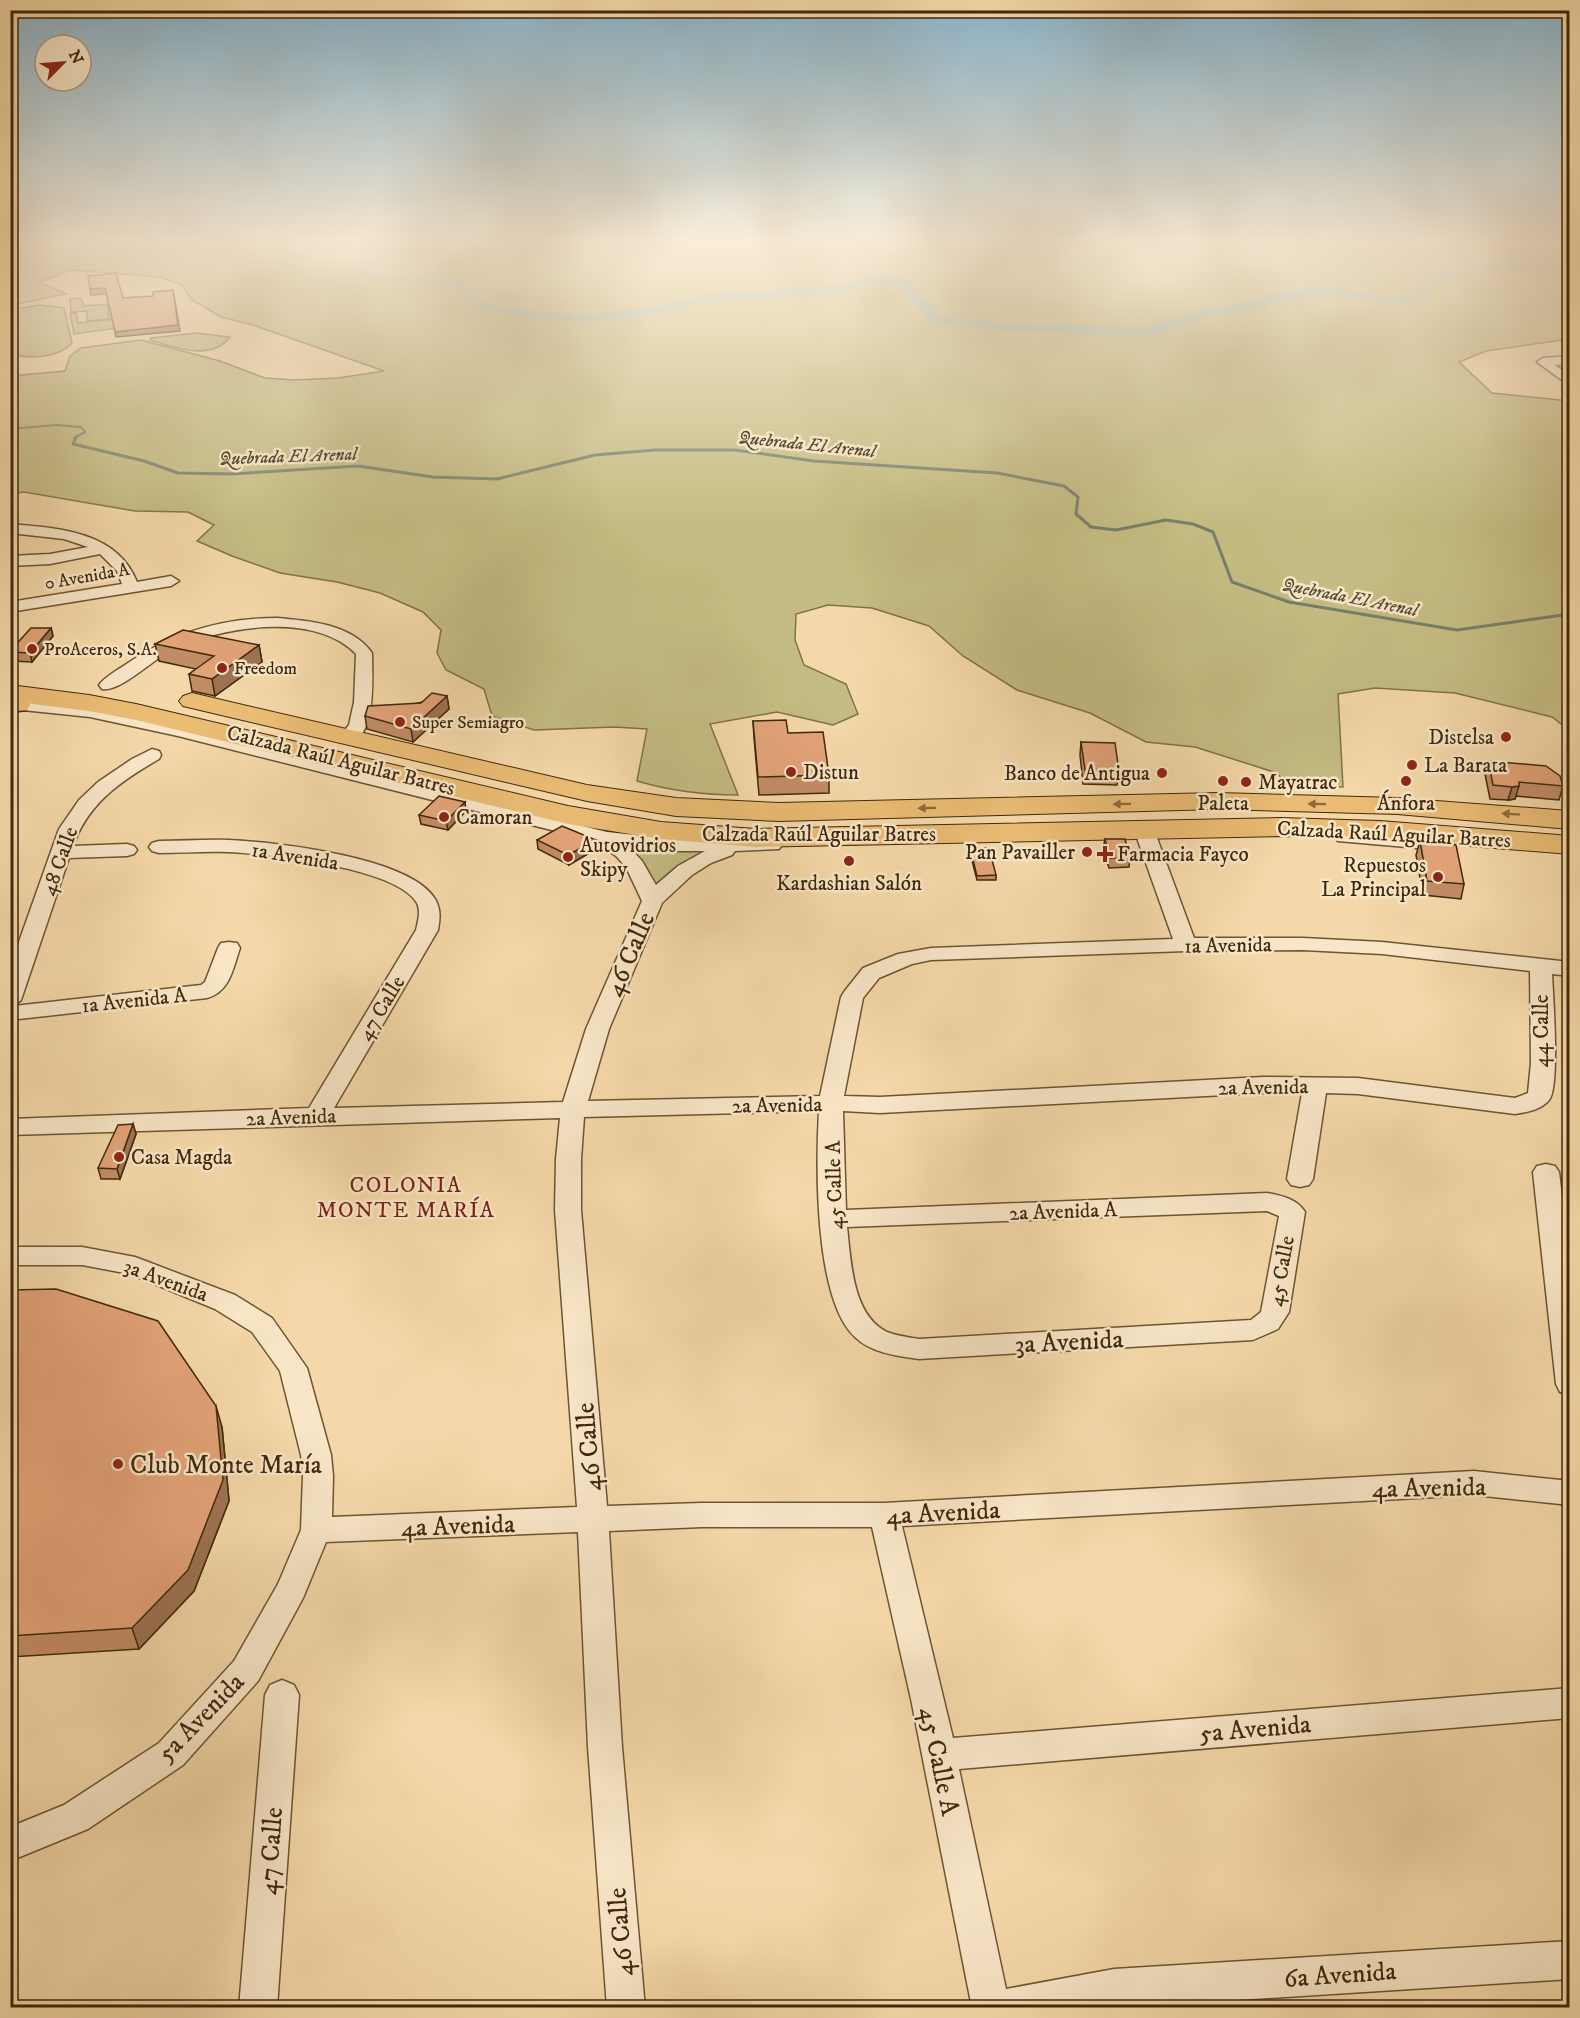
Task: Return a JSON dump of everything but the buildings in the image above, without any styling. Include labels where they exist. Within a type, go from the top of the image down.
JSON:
[{"type":"highway","name":"Calzada Raúl Aguilar Batres","points":[[19,696],[108,685],[212,705],[587,793],[688,808],[779,812],[1218,801],[1397,806],[1569,820]]},
{"type":"highway","name":"Calzada Raúl Aguilar Batres","points":[[19,696],[98,705],[185,722],[583,828],[622,826],[693,835],[756,838],[1281,827],[1380,830],[1569,845]]},
{"type":"highway","points":[[1474,837],[1569,853]]},
{"type":"street","points":[[1566,378],[1545,365],[1544,362],[1569,360]]},
{"type":"street","points":[[10,528],[56,533],[88,541],[103,549],[126,569],[132,588]]},
{"type":"street","points":[[10,561],[50,558],[103,549]]},
{"type":"street","name":"0 Avenida A","points":[[10,607],[171,581]]},
{"type":"street","points":[[108,685],[152,654],[198,634],[260,622],[309,626],[342,636],[364,653],[363,702],[358,727],[348,737]]},
{"type":"street","name":"48 Calle","points":[[10,1000],[61,852],[77,814],[97,790],[152,754]]},
{"type":"street","points":[[583,828],[672,845],[753,846],[1320,836],[1569,853]]},
{"type":"street","name":"46 Calle","points":[[583,828],[619,848],[635,861],[652,901]]},
{"type":"street","points":[[1147,838],[1186,945]]},
{"type":"street","name":"1a Avenida","points":[[159,848],[229,846],[314,856],[369,869],[396,879],[424,897]]},
{"type":"street","name":"46 Calle","points":[[626,2007],[605,1747],[593,1521],[568,1210],[568,1159],[573,1110],[585,1063],[652,901],[665,886],[696,862],[723,851],[753,846]]},
{"type":"street","points":[[61,852],[127,850]]},
{"type":"street","name":"47 Calle","points":[[317,1116],[428,930],[429,906],[424,897]]},
{"type":"street","name":"1a Avenida","points":[[886,965],[931,954],[1186,945],[1344,946],[1569,969]]},
{"type":"street","name":"1a Avenida A","points":[[10,1013],[207,991],[214,986],[229,948]]},
{"type":"street","name":"45 Calle A","points":[[876,1338],[859,1325],[848,1306],[832,1219],[831,1103],[852,997],[871,973],[886,965]]},
{"type":"street","name":"44 Calle","points":[[1540,1096],[1543,1063],[1540,1035],[1541,966]]},
{"type":"street","name":"2a Avenida","points":[[10,1127],[317,1116],[831,1103],[880,1105],[1263,1085],[1409,1091],[1515,1106],[1528,1104],[1540,1096]]},
{"type":"street","points":[[1300,1179],[1316,1086]]},
{"type":"street","points":[[1546,1172],[1569,1383]]},
{"type":"street","name":"2a Avenida A","points":[[832,1219],[1191,1207],[1267,1202],[1279,1204],[1292,1212]]},
{"type":"street","name":"45 Calle","points":[[1264,1326],[1272,1320],[1275,1312],[1292,1212]]},
{"type":"street","name":"3a Avenida","points":[[10,1256],[55,1255],[111,1260],[135,1266],[225,1302],[262,1325],[293,1368],[316,1455],[316,1530]]},
{"type":"street","name":"3a Avenida","points":[[876,1338],[894,1346],[919,1349],[1235,1332],[1264,1326]]},
{"type":"street","name":"4a Avenida","points":[[316,1530],[702,1515],[885,1515],[1474,1483],[1569,1493]]},
{"type":"street","name":"45 Calle A","points":[[885,1515],[941,1755],[990,2007]]},
{"type":"street","name":"5a Avenida","points":[[10,1844],[76,1817],[171,1754],[246,1671],[292,1589],[316,1530]]},
{"type":"street","name":"47 Calle","points":[[258,2007],[282,1695]]},
{"type":"street","name":"5a Avenida","points":[[941,1755],[1569,1703]]},
{"type":"street","name":"6a Avenida","points":[[1005,2007],[1114,1988],[1569,1960]]},
{"type":"shaded area","points":[[11,334],[70,334],[72,343],[51,355],[26,357],[11,355]]},
{"type":"shaded area","points":[[185,334],[230,337],[222,345],[203,351],[181,349],[150,340],[151,338]]},
{"type":"shaded area","points":[[279,334],[1569,334],[1569,339],[1486,351],[1459,362],[1492,393],[1569,401],[1569,730],[1552,717],[1455,693],[1375,688],[1338,694],[1343,787],[1292,785],[1274,772],[1195,747],[1146,742],[1090,713],[1017,690],[963,656],[929,626],[872,608],[828,605],[796,614],[795,640],[804,665],[846,684],[858,714],[833,725],[777,712],[710,724],[738,795],[687,792],[637,781],[647,729],[614,727],[534,730],[492,716],[484,689],[446,670],[437,653],[441,630],[423,612],[380,593],[337,582],[280,573],[232,556],[197,541],[214,525],[188,512],[135,511],[24,492],[11,494],[11,376],[65,371],[70,356],[81,348],[141,340],[220,361],[265,378],[294,380],[338,378],[384,371]]},
{"type":"shaded area","points":[[615,843],[724,850],[652,901]]},
{"type":"waterway","name":"Quebrada El Arenal","points":[[10,429],[56,425],[81,427],[85,432],[74,438]]},
{"type":"waterway","name":"Quebrada El Arenal","points":[[76,437],[73,444],[144,461],[178,473],[231,474],[358,466],[433,477],[497,479],[595,455],[655,450],[735,450],[814,461],[997,473],[1064,486],[1078,497],[1076,514],[1091,527],[1116,530],[1166,520],[1193,524],[1213,532],[1232,582],[1289,602],[1457,630],[1570,614]]},
{"type":"place","name":"ProAceros, S.A.","points":[[32,649]]},
{"type":"place","name":"Freedom","points":[[222,668]]},
{"type":"place","name":"Super Semiagro","points":[[400,722]]},
{"type":"place","name":"Distelsa","points":[[1506,737]]},
{"type":"place","name":"La Barata","points":[[1412,765]]},
{"type":"place","name":"Distun","points":[[791,772]]},
{"type":"place","name":"Banco de Antigua","points":[[1162,773]]},
{"type":"place","name":"Paleta","points":[[1223,781]]},
{"type":"place","name":"Ánfora","points":[[1406,781]]},
{"type":"place","name":"Mayatrac","points":[[1246,782]]},
{"type":"place","name":"Camoran","points":[[444,817]]},
{"type":"place","name":"Pan Pavailler","points":[[1087,852]]},
{"type":"place","name":"Farmacia Fayco","points":[[1105,854]]},
{"type":"place","name":"Autovidrios Skipy","points":[[568,857]]},
{"type":"place","name":"Kardashian Salón","points":[[849,861]]},
{"type":"place","name":"Repuestos La Principal","points":[[1438,877]]},
{"type":"place","name":"Casa Magda","points":[[119,1157]]},
{"type":"place","name":"Club Monte María","points":[[118,1464]]},
{"type":"district","name":"COLONIA MONTE MARÍA","points":[[406,1196]]}]
